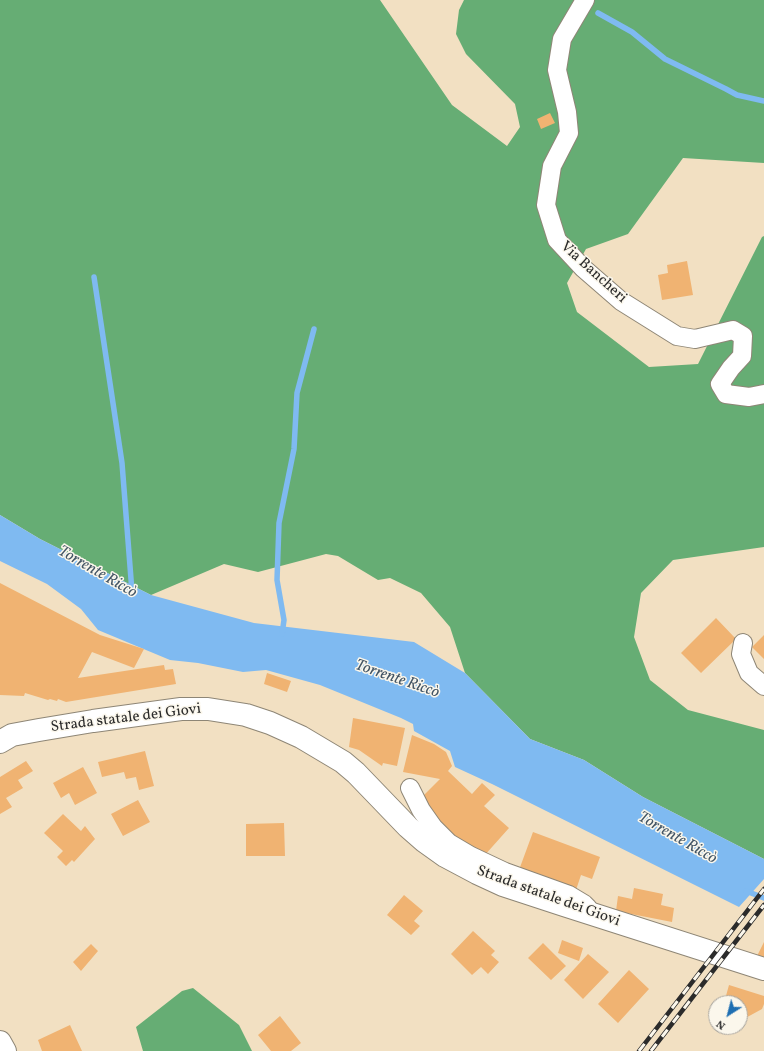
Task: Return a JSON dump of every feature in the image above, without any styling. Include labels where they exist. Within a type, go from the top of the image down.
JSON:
[{"type":"main road","name":"Strada statale dei Giovi","points":[[0,742],[12,735],[39,730],[181,709],[208,709],[246,715],[270,723],[301,737],[344,762],[408,827],[424,841],[445,856],[477,873],[503,885],[764,968]]},
{"type":"main road","points":[[0,1042],[5,1051]]},
{"type":"street","name":"Via Bancheri","points":[[585,0],[562,39],[557,70],[568,112],[569,133],[552,166],[546,205],[557,240],[583,268],[621,301],[678,336],[695,339],[733,330],[743,336],[742,356],[731,368],[720,384],[726,394],[749,397],[764,394]]},
{"type":"street","points":[[743,643],[741,654],[749,673],[764,686]]},
{"type":"street","points":[[410,788],[421,810],[433,827],[449,843],[470,856],[505,872],[569,895],[584,904],[598,916]]},
{"type":"green space","points":[[0,0],[380,0],[452,105],[507,146],[520,127],[515,104],[466,54],[456,34],[459,10],[464,0],[764,0],[764,163],[683,158],[628,234],[586,249],[567,283],[577,312],[649,367],[698,364],[762,237],[764,236],[764,547],[673,560],[641,593],[634,637],[650,680],[688,710],[764,730],[764,859],[643,797],[584,760],[530,739],[465,673],[450,627],[421,593],[390,578],[378,580],[338,556],[326,554],[258,572],[224,564],[151,595],[40,539],[0,515]]},
{"type":"green space","points":[[193,988],[239,1025],[252,1051],[143,1051],[136,1027],[182,991]]},
{"type":"water","points":[[0,515],[40,539],[151,595],[254,623],[414,642],[465,673],[530,739],[584,760],[643,797],[764,859],[764,879],[739,907],[455,767],[450,751],[414,731],[413,724],[401,718],[320,685],[266,670],[243,672],[198,663],[170,660],[98,630],[81,609],[47,584],[0,561]]},
{"type":"building","points":[[550,113],[555,123],[541,129],[537,119]]},
{"type":"building","points":[[687,261],[693,295],[662,300],[658,275],[668,273],[667,265]]},
{"type":"building","points":[[0,583],[100,635],[144,649],[134,668],[92,652],[78,678],[164,665],[165,670],[173,669],[176,684],[66,702],[58,699],[57,701],[50,699],[48,700],[25,693],[24,696],[0,695]]},
{"type":"building","points":[[716,618],[736,639],[701,673],[681,653]]},
{"type":"building","points":[[764,635],[764,659],[752,647]]},
{"type":"building","points":[[267,673],[291,681],[287,692],[264,684]]},
{"type":"building","points":[[353,718],[405,728],[397,766],[383,763],[382,766],[359,750],[349,747]]},
{"type":"building","points":[[412,735],[434,744],[446,752],[452,766],[448,771],[472,794],[482,783],[495,795],[484,806],[509,828],[484,856],[465,846],[418,801],[440,779],[403,772]]},
{"type":"building","points":[[145,751],[154,786],[139,790],[136,777],[126,779],[124,772],[102,777],[98,762]]},
{"type":"building","points":[[26,761],[33,771],[18,780],[23,788],[6,798],[12,807],[0,814],[0,777]]},
{"type":"building","points":[[83,767],[97,793],[75,805],[69,793],[61,798],[53,783]]},
{"type":"building","points":[[138,800],[150,822],[123,836],[111,814]]},
{"type":"building","points":[[63,814],[81,831],[85,826],[95,839],[74,862],[72,860],[66,866],[57,857],[63,851],[44,833]]},
{"type":"building","points":[[284,823],[285,856],[246,856],[246,824]]},
{"type":"building","points":[[533,832],[600,857],[592,879],[581,875],[576,890],[519,870]]},
{"type":"building","points":[[634,888],[663,894],[661,905],[674,908],[672,922],[616,911],[618,896],[632,899]]},
{"type":"building","points":[[404,895],[423,911],[414,921],[420,926],[411,935],[387,915]]},
{"type":"building","points":[[473,931],[495,951],[491,955],[499,962],[488,974],[481,967],[472,975],[451,954]]},
{"type":"building","points":[[562,940],[583,948],[579,961],[558,953]]},
{"type":"building","points":[[764,942],[764,959],[757,956]]},
{"type":"building","points":[[543,943],[566,966],[551,980],[528,958]]},
{"type":"building","points":[[91,944],[98,951],[81,971],[73,962]]},
{"type":"building","points":[[588,954],[609,972],[583,999],[564,980]]},
{"type":"building","points":[[629,970],[649,989],[618,1023],[598,1004]]},
{"type":"building","points":[[729,985],[764,996],[764,1004],[762,1009],[748,1017],[748,995],[726,995]]},
{"type":"building","points":[[280,1016],[301,1043],[291,1051],[271,1051],[258,1035]]},
{"type":"building","points":[[70,1025],[82,1051],[42,1051],[38,1040]]},
{"type":"waterway","points":[[598,13],[632,32],[665,59],[737,95],[764,101]]},
{"type":"waterway","points":[[94,277],[122,463],[132,592]]},
{"type":"waterway","points":[[282,634],[284,620],[277,580],[279,523],[294,449],[297,393],[314,329]]},
{"type":"waterway","name":"Torrente Riccò","points":[[746,891],[764,898]]},
{"type":"railway","points":[[639,1051],[764,889]]},
{"type":"railway","points":[[651,1051],[764,905]]}]
